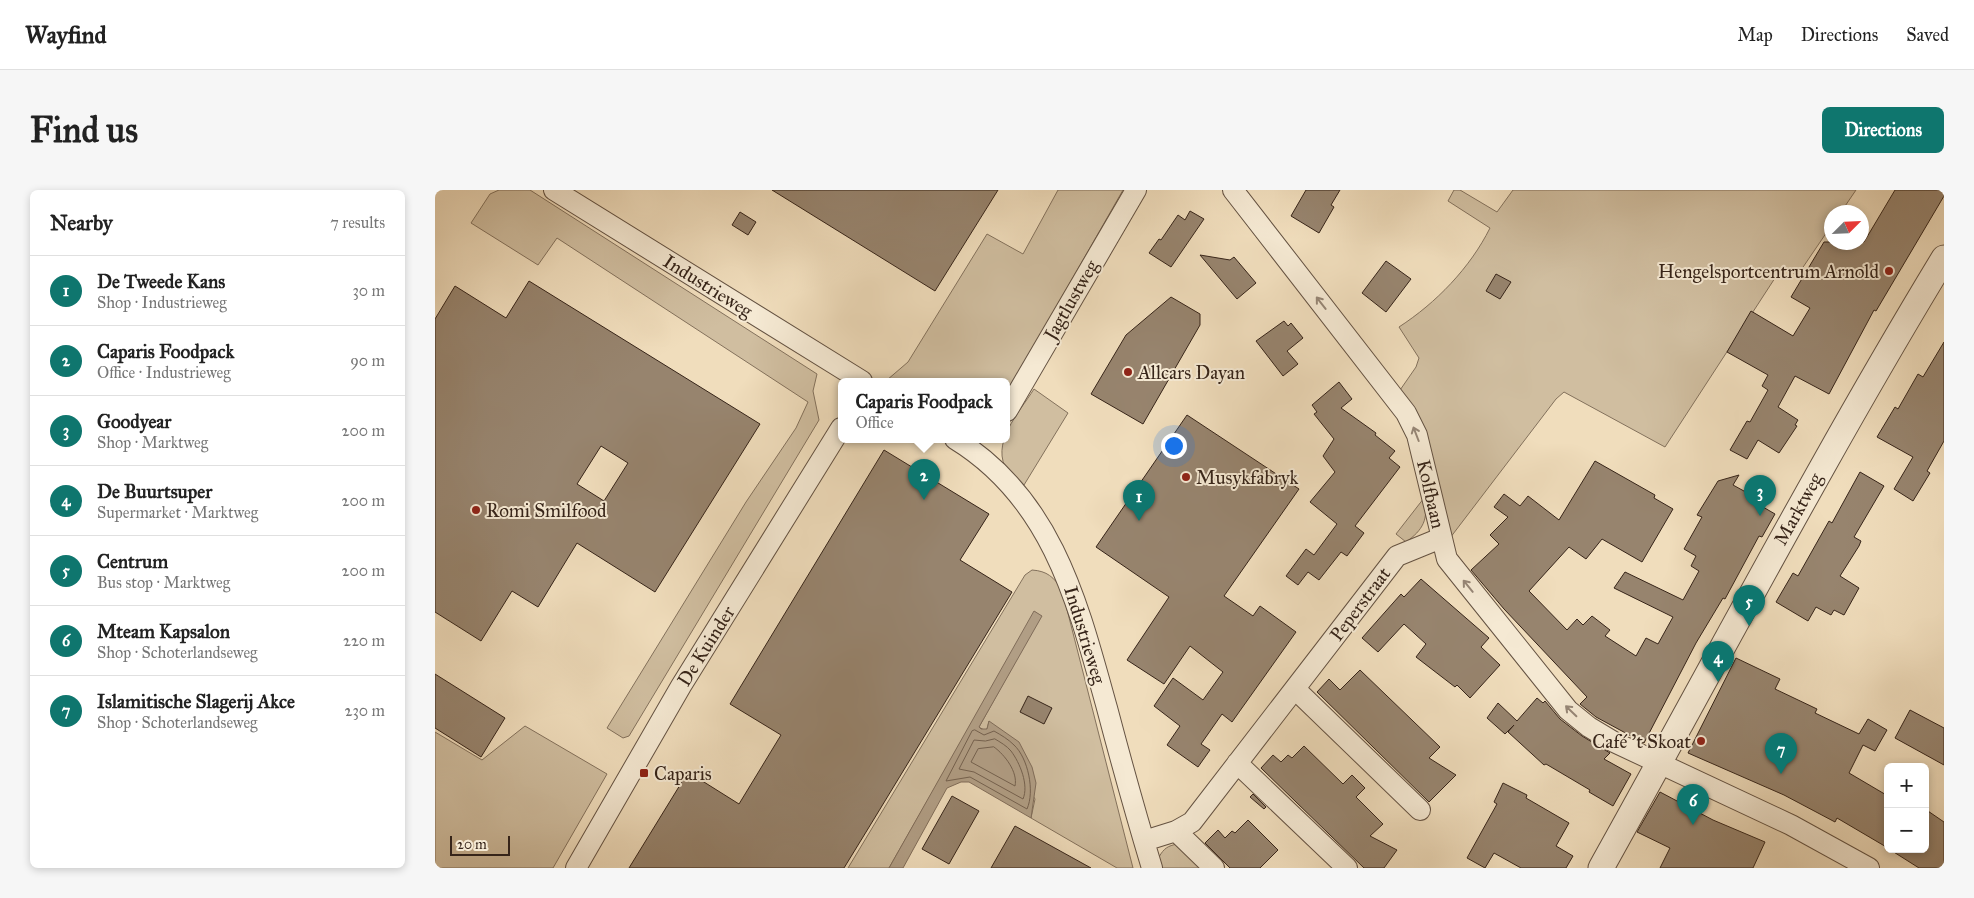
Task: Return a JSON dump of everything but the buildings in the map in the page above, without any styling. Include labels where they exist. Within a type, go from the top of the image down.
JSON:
[{"type":"street","name":"Industrieweg","points":[[554,190],[857,378]]},
{"type":"street","name":"Jagtlustweg","points":[[1010,406],[1136,190]]},
{"type":"street","name":"Kolfbaan","points":[[1233,190],[1406,413],[1417,435],[1447,559],[1568,710],[1589,727],[1613,742],[1791,825],[1869,868]]},
{"type":"street","name":"Marktweg","points":[[1601,868],[1798,508],[1881,362],[1944,258]]},
{"type":"street","name":"De Kuinder","points":[[576,868],[681,686],[838,433]]},
{"type":"street","name":"Industrieweg","points":[[980,445],[1046,536],[1067,576],[1087,633],[1152,868]]},
{"type":"street","name":"Peperstraat","points":[[1144,841],[1176,831],[1192,822],[1397,556],[1441,538]]},
{"type":"street","points":[[1295,689],[1420,810]]},
{"type":"street","points":[[1237,764],[1347,868]]},
{"type":"street","points":[[1176,831],[1213,868]]},
{"type":"shaded area","points":[[499,190],[530,190],[817,374],[813,391],[819,420],[629,736],[623,738],[607,728],[746,502],[796,428],[808,402],[557,238],[538,265],[471,223],[490,194]]},
{"type":"shaded area","points":[[1058,190],[1123,190],[1010,388],[1010,378],[889,378],[908,362],[987,234],[1023,254]]},
{"type":"shaded area","points":[[1454,190],[1460,190],[1497,212],[1513,190],[1856,190],[1846,205],[1824,205],[1824,236],[1797,276],[1789,269],[1783,268],[1775,278],[1665,447],[1564,392],[1556,399],[1450,538],[1398,393],[1416,367],[1419,358],[1399,327],[1426,307],[1451,284],[1473,257],[1490,228],[1448,201]]},
{"type":"shaded area","points":[[1034,389],[1068,413],[1024,485],[1008,472],[1003,461],[1003,443],[1010,443],[1010,425]]},
{"type":"shaded area","points":[[1424,498],[1426,512],[1423,523],[1417,533],[1406,542],[1396,534]]},
{"type":"shaded area","points":[[1032,570],[1050,576],[1062,590],[1133,868],[1117,868],[1031,818],[1035,799],[989,721],[987,729],[984,730],[979,727],[1041,616],[1035,612],[889,868],[848,868],[1025,575]]},
{"type":"shaded area","points":[[525,726],[607,774],[553,868],[435,868],[435,732],[482,760]]},
{"type":"shaded area","points":[[1177,844],[1206,868],[1162,868],[1159,857],[1167,848]]},
{"type":"water","points":[[1034,611],[1042,616],[979,727],[987,729],[989,721],[1019,742],[1032,767],[1036,783],[1031,818],[969,782],[961,782],[947,788],[903,868],[889,868]]},
{"type":"place","name":"Hengelsportcentrum Arnold","points":[[1889,271]]},
{"type":"place","name":"Allcars Dayan","points":[[1128,372]]},
{"type":"place","name":"Musykfabryk","points":[[1186,477]]},
{"type":"place","name":"Caparis Foodpack","points":[[924,500]]},
{"type":"place","name":"Romi Smilfood","points":[[476,510]]},
{"type":"place","name":"Goodyear","points":[[1760,516]]},
{"type":"place","name":"De Tweede Kans","points":[[1139,521]]},
{"type":"place","name":"Centrum","points":[[1749,626]]},
{"type":"place","name":"De Buurtsuper","points":[[1718,682]]},
{"type":"place","name":"Café 't Skoat","points":[[1701,741]]},
{"type":"place","name":"Caparis","points":[[644,773]]},
{"type":"place","name":"Islamitische Slagerij Akce","points":[[1781,774]]},
{"type":"place","name":"Mteam Kapsalon","points":[[1693,825]]}]
